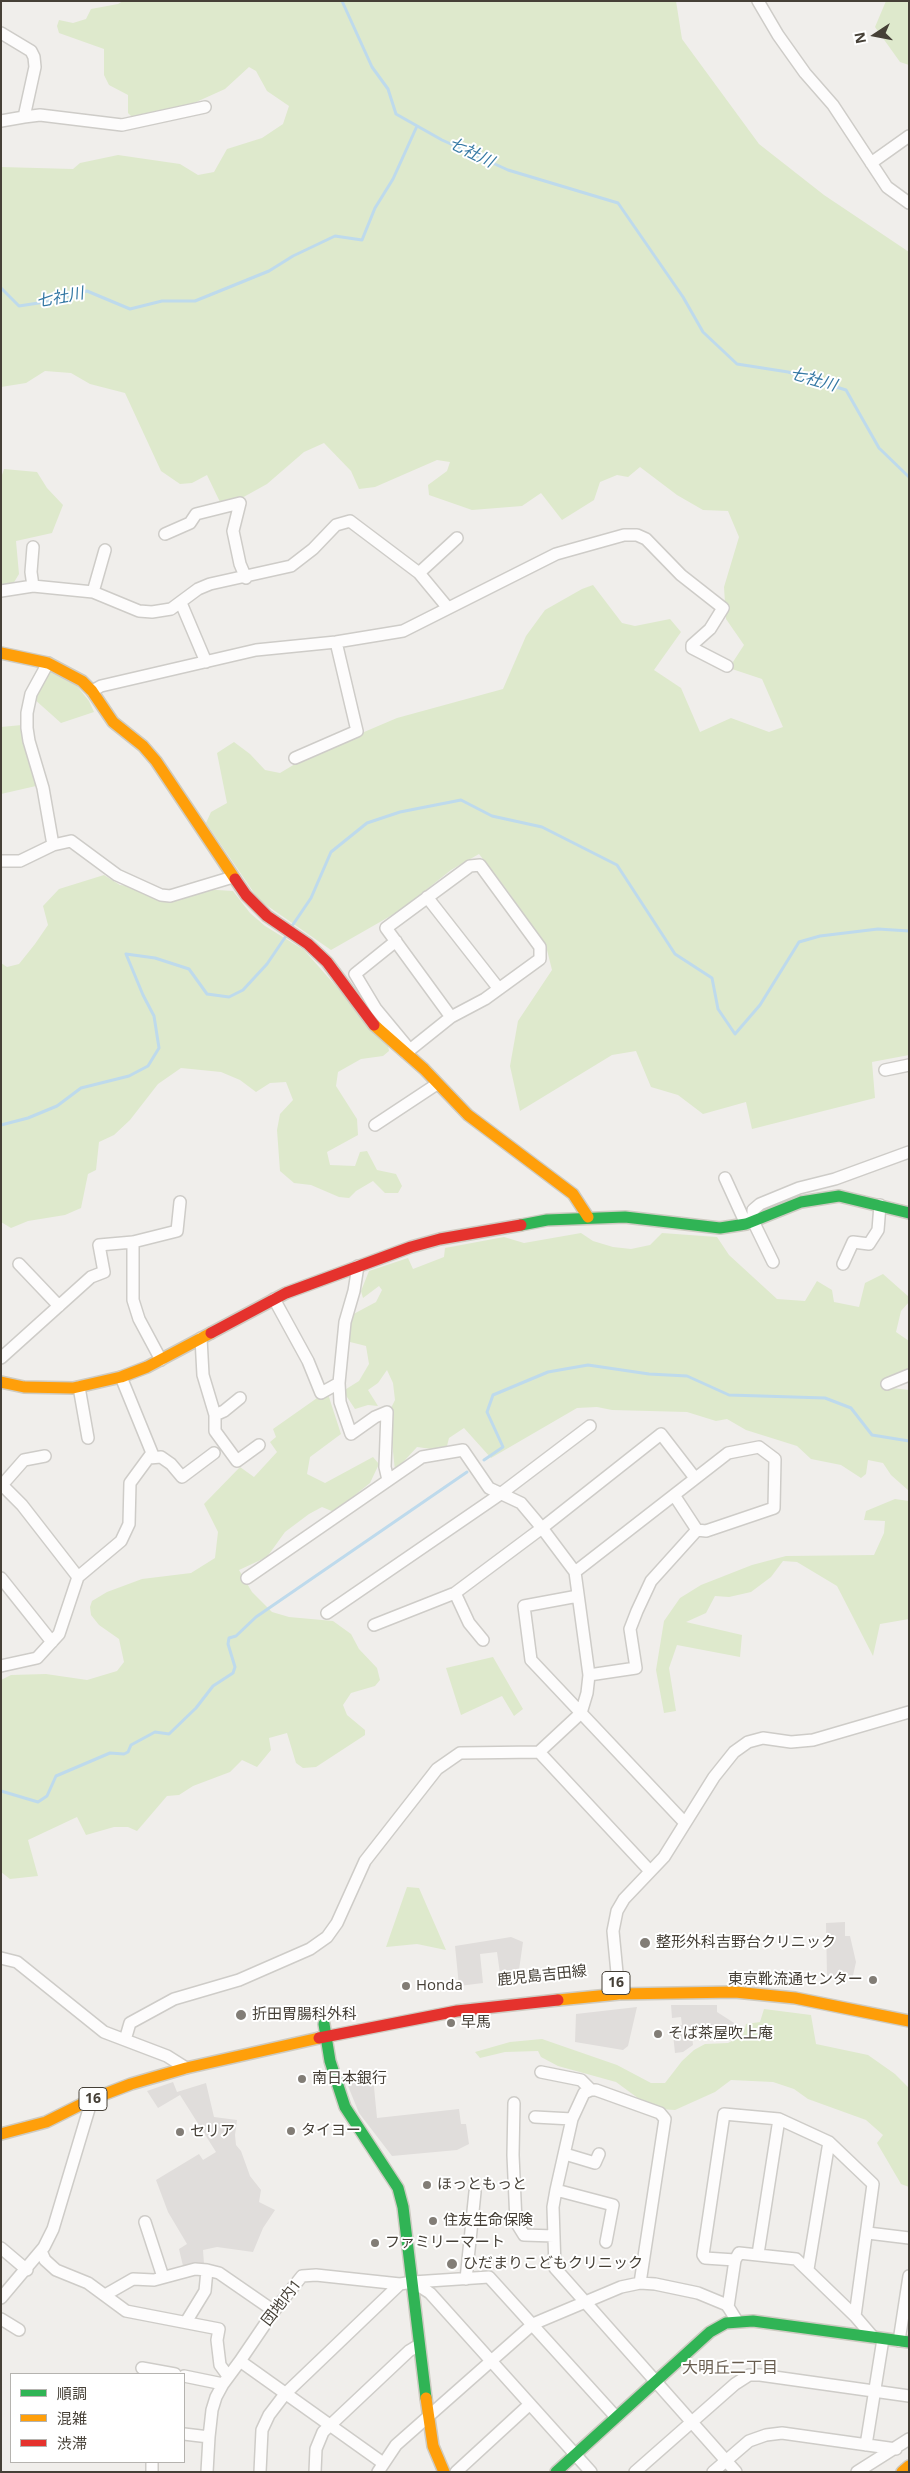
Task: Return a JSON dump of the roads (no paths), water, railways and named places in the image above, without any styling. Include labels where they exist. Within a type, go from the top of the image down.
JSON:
[{"type":"street","points":[[763,3],[778,36],[833,105],[887,187],[909,203]]},
{"type":"street","points":[[1,33],[31,51],[34,57],[36,67],[24,117]]},
{"type":"street","points":[[1,121],[40,115],[122,124],[205,107]]},
{"type":"street","points":[[871,163],[909,136]]},
{"type":"street","points":[[165,534],[190,523],[196,514],[240,503],[233,531],[240,564],[246,578]]},
{"type":"street","points":[[1,591],[33,586],[93,592],[139,611],[152,612],[171,609],[198,589],[210,584],[246,578],[291,566],[309,553],[336,525],[350,521],[419,573],[448,608]]},
{"type":"street","points":[[92,691],[101,686],[256,650],[336,642],[403,631],[570,549],[624,535],[636,535],[646,539],[681,575],[723,608],[710,629],[692,645],[692,648],[727,666]]},
{"type":"street","points":[[419,573],[457,538]]},
{"type":"street","points":[[33,547],[31,572],[33,586]]},
{"type":"street","points":[[93,592],[105,550]]},
{"type":"street","points":[[181,603],[206,662]]},
{"type":"street","points":[[295,758],[357,731],[336,642]]},
{"type":"street","points":[[1,653],[48,663],[76,678],[92,691],[113,722],[143,746],[156,761],[246,895],[267,916],[308,944],[327,962],[371,1022],[388,1040],[408,1052]]},
{"type":"street","points":[[48,663],[31,694],[27,713],[27,728],[28,742],[43,788],[53,845]]},
{"type":"street","points":[[1,861],[20,861],[53,845],[71,841],[116,875],[161,895],[170,896],[234,877]]},
{"type":"street","points":[[408,1052],[451,1017],[485,999],[540,959],[542,954],[540,947],[480,865],[470,866],[386,928],[451,1017]]},
{"type":"street","points":[[428,897],[499,989]]},
{"type":"street","points":[[396,941],[355,974],[376,1010],[408,1052],[468,1115],[573,1194],[588,1217]]},
{"type":"street","points":[[885,1070],[909,1064]]},
{"type":"street","points":[[375,1125],[437,1084]]},
{"type":"street","points":[[749,1223],[753,1210],[760,1204],[805,1186],[835,1179],[909,1152]]},
{"type":"street","points":[[725,1178],[773,1262]]},
{"type":"street","points":[[1,1382],[42,1388],[79,1387],[121,1377],[161,1360],[274,1299],[358,1266],[440,1239],[547,1220],[588,1217],[625,1217],[708,1227],[749,1223],[801,1202],[839,1196],[909,1213]]},
{"type":"street","points":[[1,1358],[91,1278],[104,1272],[99,1245],[133,1242],[177,1232],[180,1202]]},
{"type":"street","points":[[844,1264],[853,1242],[868,1244],[878,1230],[880,1205]]},
{"type":"street","points":[[133,1242],[133,1300],[139,1319],[161,1360]]},
{"type":"street","points":[[19,1264],[59,1306]]},
{"type":"street","points":[[358,1266],[354,1291],[345,1322],[339,1383],[340,1402],[351,1434],[375,1417],[387,1412],[385,1467],[388,1480]]},
{"type":"street","points":[[274,1299],[308,1361],[320,1393],[339,1383]]},
{"type":"street","points":[[201,1338],[205,1386],[215,1414],[215,1432],[237,1461],[259,1445]]},
{"type":"street","points":[[887,1384],[909,1375]]},
{"type":"street","points":[[1,1666],[36,1658],[52,1642],[59,1634],[78,1578],[121,1541],[129,1524],[130,1483],[152,1453],[121,1377]]},
{"type":"street","points":[[79,1387],[88,1438]]},
{"type":"street","points":[[215,1414],[224,1411],[240,1398]]},
{"type":"street","points":[[327,1613],[499,1494],[590,1426]]},
{"type":"street","points":[[374,1625],[455,1593],[542,1528],[661,1434],[695,1478]]},
{"type":"street","points":[[575,1572],[728,1453],[758,1447],[775,1459],[774,1508],[706,1531],[696,1530]]},
{"type":"street","points":[[125,2040],[130,2023],[174,1999],[239,1980],[310,1949],[327,1937],[337,1923],[365,1861],[437,1769],[460,1753],[539,1752],[581,1712],[587,1693],[589,1675],[575,1572],[521,1503],[489,1488],[462,1450],[422,1457],[247,1578]]},
{"type":"street","points":[[149,1458],[161,1457],[171,1464],[182,1477],[214,1453]]},
{"type":"street","points":[[45,1456],[24,1460],[2,1484],[22,1505],[78,1578]]},
{"type":"street","points":[[674,1495],[696,1530]]},
{"type":"street","points":[[589,1675],[636,1668],[630,1629],[637,1611],[651,1581],[696,1530]]},
{"type":"street","points":[[1,1578],[52,1642]]},
{"type":"street","points":[[455,1593],[469,1623],[483,1640]]},
{"type":"street","points":[[578,1596],[524,1606],[523,1610],[531,1660],[685,1823]]},
{"type":"street","points":[[618,1988],[613,1931],[617,1911],[624,1899],[664,1857],[714,1777],[734,1752],[748,1742],[763,1738],[791,1742],[813,1740],[909,1712]]},
{"type":"street","points":[[539,1752],[650,1871]]},
{"type":"street","points":[[1,1958],[17,1962],[104,2032],[167,2056],[186,2068]]},
{"type":"street","name":"鹿児島吉田線","points":[[421,2006],[618,1988],[736,1980],[808,1988]]},
{"type":"street","name":"鹿児島吉田線","points":[[1,2134],[54,2119],[92,2099],[130,2084],[186,2068],[326,2036],[457,2012],[618,1988],[735,1992],[795,1998],[909,2021]]},
{"type":"street","points":[[891,2005],[909,2009]]},
{"type":"street","points":[[324,2024],[330,2061],[346,2107],[398,2188],[403,2207],[428,2419],[433,2446],[444,2472]]},
{"type":"street","name":"鹿児島吉田線","points":[[186,2068],[219,2052],[300,2030]]},
{"type":"street","points":[[541,2072],[582,2080],[591,2090]]},
{"type":"street","points":[[640,2283],[665,2119],[660,2113],[596,2090],[591,2090],[584,2092],[572,2119],[556,2190],[553,2207],[555,2268],[736,2472]]},
{"type":"street","points":[[1,2298],[27,2270],[41,2251],[53,2229],[92,2099]]},
{"type":"street","points":[[514,2104],[512,2155],[516,2222],[524,2236],[554,2236]]},
{"type":"street","points":[[735,2260],[705,2258],[703,2255],[724,2114],[779,2118],[829,2142],[873,2184],[868,2233],[855,2316]]},
{"type":"street","points":[[536,2117],[572,2119]]},
{"type":"street","points":[[758,2254],[779,2118]]},
{"type":"street","points":[[808,2269],[829,2142]]},
{"type":"street","points":[[565,2154],[595,2163],[598,2154]]},
{"type":"street","points":[[556,2190],[612,2205],[606,2242]]},
{"type":"street","points":[[466,2279],[474,2192]]},
{"type":"street","points":[[145,2222],[163,2276]]},
{"type":"street","points":[[868,2233],[909,2238]]},
{"type":"street","points":[[1,2248],[27,2270]]},
{"type":"street","points":[[41,2251],[45,2260],[56,2270],[88,2283],[126,2311],[219,2329],[217,2340],[220,2365],[226,2380],[185,2376]]},
{"type":"street","points":[[728,2307],[735,2260],[739,2253],[796,2259],[878,2338],[875,2391],[866,2444]]},
{"type":"street","points":[[106,2295],[133,2279],[154,2280],[163,2276],[196,2269],[207,2270],[219,2273],[274,2311]]},
{"type":"street","points":[[186,2322],[206,2291],[207,2270]]},
{"type":"street","name":"団地内1","points":[[207,2472],[208,2437],[212,2410],[226,2380],[274,2311],[302,2276],[316,2275],[400,2284]]},
{"type":"street","points":[[556,2472],[710,2332],[726,2323],[753,2321],[904,2342],[909,2276]]},
{"type":"street","points":[[260,2472],[262,2430],[269,2415],[285,2394],[400,2284],[412,2282],[489,2277],[616,2417]]},
{"type":"street","points":[[412,2282],[430,2293],[591,2472]]},
{"type":"street","points":[[240,2361],[329,2425],[381,2467],[396,2445],[428,2419],[533,2324],[621,2287],[640,2283],[656,2284],[698,2293],[728,2307],[737,2321]]},
{"type":"street","points":[[1,2319],[19,2330]]},
{"type":"street","points":[[315,2472],[316,2449],[329,2425],[409,2351],[419,2345]]},
{"type":"street","points":[[142,2368],[170,2373]]},
{"type":"street","points":[[636,2472],[735,2384],[749,2375],[909,2396]]},
{"type":"street","points":[[456,2472],[530,2404]]},
{"type":"street","points":[[713,2472],[750,2441],[766,2434],[782,2433],[896,2449]]},
{"type":"street","points":[[185,2434],[208,2437]]},
{"type":"street","points":[[857,2472],[909,2439]]},
{"type":"street","points":[[902,2472],[909,2466]]},
{"type":"waterway","name":"七社川","points":[[342,1],[372,67],[388,89],[396,114],[442,140],[508,170],[618,203],[683,297],[703,332],[737,364],[788,372],[846,390],[879,448],[909,477]]},
{"type":"waterway","name":"七社川","points":[[1,288],[19,306],[45,302],[87,291],[130,309],[162,301],[195,301],[269,271],[293,256],[335,236],[362,240],[375,208],[393,179],[417,126]]},
{"type":"waterway","points":[[292,926],[311,898],[331,852],[367,823],[400,812],[461,800],[492,816],[542,827],[617,865],[675,954],[712,978],[718,1009],[735,1034],[760,1005],[799,942],[820,936],[878,929],[909,931]]},
{"type":"waterway","points":[[1,1125],[28,1118],[57,1106],[81,1088],[129,1076],[148,1066],[159,1048],[154,1016],[126,954],[155,958],[189,969],[207,994],[229,997],[243,990],[267,964],[286,936]]},
{"type":"waterway","points":[[484,1460],[503,1447],[487,1412],[493,1395],[548,1372],[588,1365],[649,1374],[687,1376],[729,1395],[825,1398],[851,1408],[872,1435],[909,1441]]},
{"type":"waterway","points":[[1,1791],[38,1802],[47,1796],[56,1776],[110,1753],[124,1754],[128,1752],[131,1745],[155,1732],[169,1734],[196,1708],[213,1686],[233,1673],[235,1667],[228,1644],[229,1638],[236,1636],[256,1617],[467,1472]]},
{"type":"place","name":"整形外科吉野台クリニック","points":[[645,1943]]},
{"type":"place","name":"東京靴流通センター","points":[[873,1980]]},
{"type":"place","name":"Honda","points":[[406,1986]]},
{"type":"place","name":"折田胃腸科外科","points":[[241,2015]]},
{"type":"place","name":"早馬","points":[[451,2023]]},
{"type":"place","name":"そば茶屋吹上庵","points":[[658,2034]]},
{"type":"place","name":"南日本銀行","points":[[302,2079]]},
{"type":"place","name":"タイヨー","points":[[291,2131]]},
{"type":"place","name":"セリア","points":[[180,2132]]},
{"type":"place","name":"ほっともっと","points":[[427,2185]]},
{"type":"place","name":"住友生命保険","points":[[433,2221]]},
{"type":"place","name":"ファミリーマート","points":[[375,2243]]},
{"type":"place","name":"ひだまりこどもクリニック","points":[[452,2264]]},
{"type":"district","name":"大明丘二丁目","points":[[730,2368]]}]
